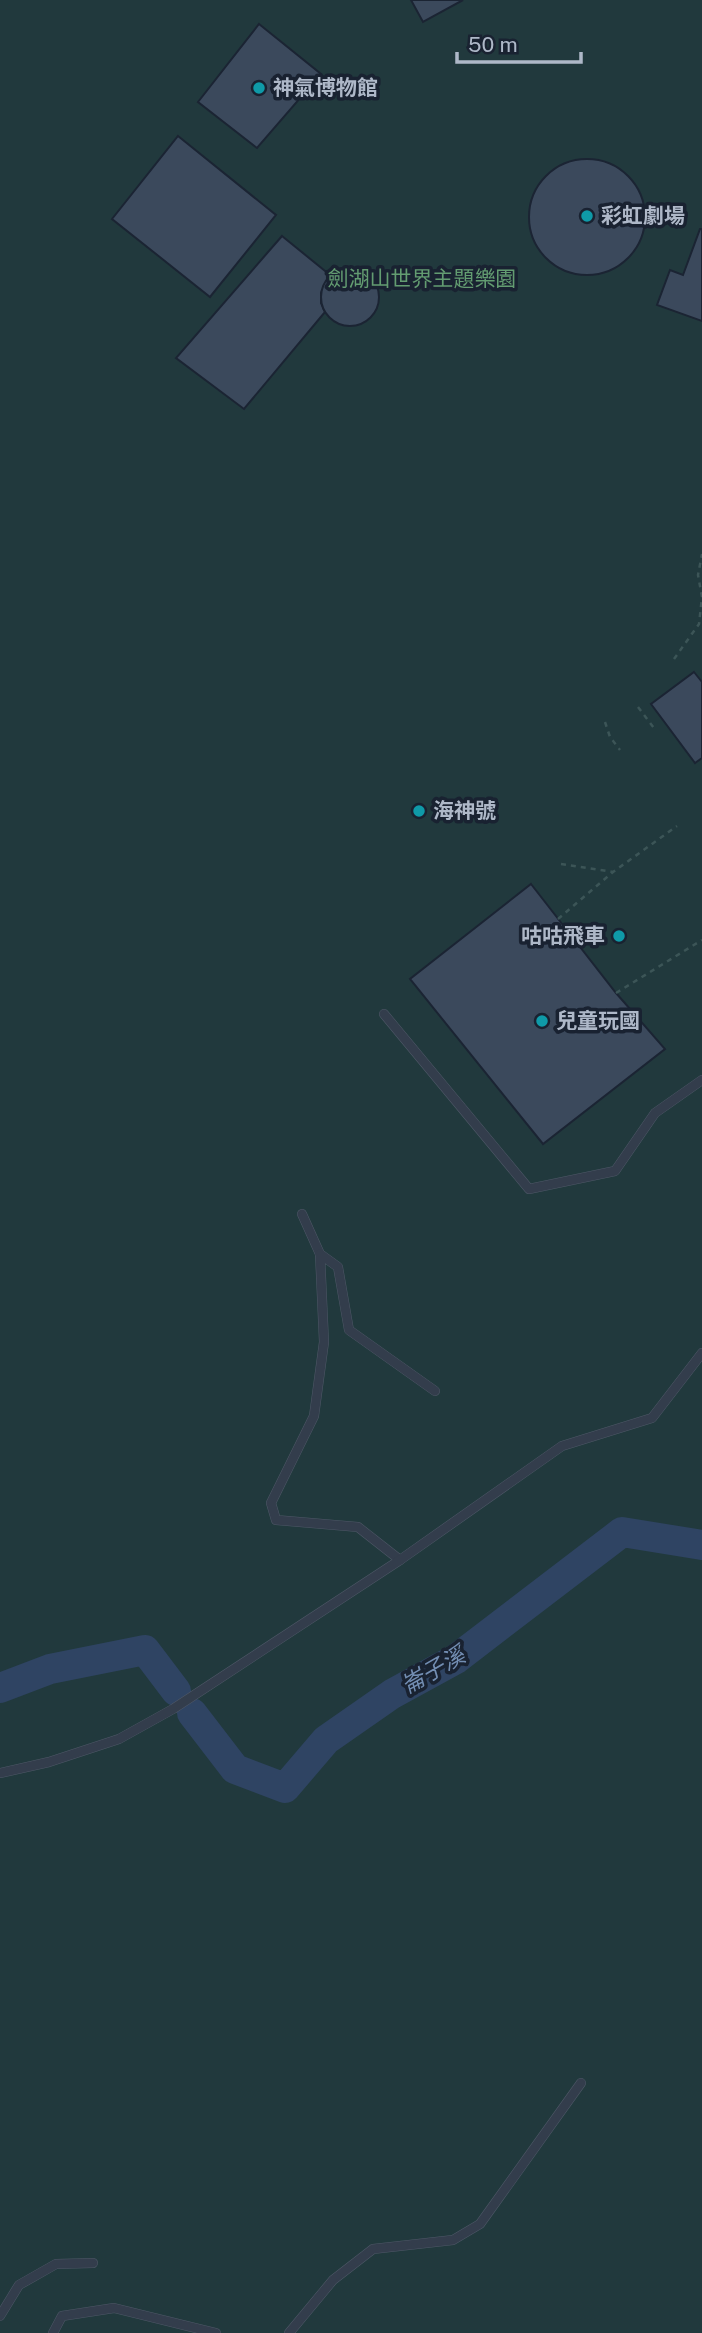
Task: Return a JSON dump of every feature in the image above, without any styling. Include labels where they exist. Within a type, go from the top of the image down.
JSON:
[{"type":"lane","points":[[384,1014],[529,1189],[615,1171],[656,1113],[702,1080]]},
{"type":"lane","points":[[302,1213],[320,1254],[324,1342],[314,1416],[271,1503],[276,1520],[359,1527],[400,1560]]},
{"type":"lane","points":[[320,1254],[338,1267],[349,1330],[435,1391]]},
{"type":"lane","points":[[0,1773],[49,1762],[119,1739],[173,1709],[400,1560],[562,1446],[652,1418],[702,1353]]},
{"type":"lane","points":[[289,2333],[333,2280],[373,2249],[453,2240],[480,2224],[581,2083]]},
{"type":"lane","points":[[0,2316],[19,2285],[47,2269],[57,2264],[93,2263]]},
{"type":"lane","points":[[53,2333],[62,2316],[114,2308],[216,2333]]},
{"type":"path","points":[[674,659],[699,624],[702,597],[698,575],[702,554]]},
{"type":"path","points":[[638,707],[654,728]]},
{"type":"path","points":[[604,722],[610,737],[620,750]]},
{"type":"path","points":[[558,919],[614,872],[677,826]]},
{"type":"path","points":[[561,864],[614,872]]},
{"type":"path","points":[[616,993],[702,940]]},
{"type":"green space","name":"劍湖山世界主題樂園","points":[[0,0],[702,0],[702,2333],[0,2333]]},
{"type":"building","points":[[411,0],[463,0],[423,22]]},
{"type":"building","name":"神氣博物館","points":[[259,24],[321,74],[257,148],[198,102]]},
{"type":"building","points":[[178,136],[276,215],[210,297],[112,219]]},
{"type":"building","name":"彩虹劇場","points":[[587,159],[609,163],[628,176],[641,195],[645,217],[641,239],[628,258],[609,271],[587,275],[565,271],[546,258],[533,239],[529,217],[533,195],[546,176],[565,163]]},
{"type":"building","points":[[700,229],[702,321],[657,305],[670,270],[683,275]]},
{"type":"building","points":[[282,236],[330,275],[321,293],[325,312],[244,409],[176,358]]},
{"type":"building","points":[[350,268],[361,270],[374,281],[379,297],[377,308],[366,321],[350,326],[339,324],[326,313],[321,297],[323,286],[334,273]]},
{"type":"building","points":[[694,672],[702,682],[702,758],[695,763],[651,704]]},
{"type":"building","name":"兒童玩國","points":[[531,884],[616,993],[665,1049],[543,1144],[410,979]]},
{"type":"waterway","name":"崙子溪","points":[[192,1713],[235,1769],[285,1788],[326,1740],[392,1694],[456,1659],[622,1532],[702,1545]]},
{"type":"waterway","name":"崙子溪","points":[[0,1688],[50,1669],[145,1650],[176,1691]]},
{"type":"place","name":"神氣博物館","points":[[259,88]]},
{"type":"place","name":"彩虹劇場","points":[[587,216]]},
{"type":"place","name":"海神號","points":[[419,811]]},
{"type":"place","name":"咕咕飛車","points":[[619,936]]},
{"type":"place","name":"兒童玩國","points":[[542,1021]]}]
